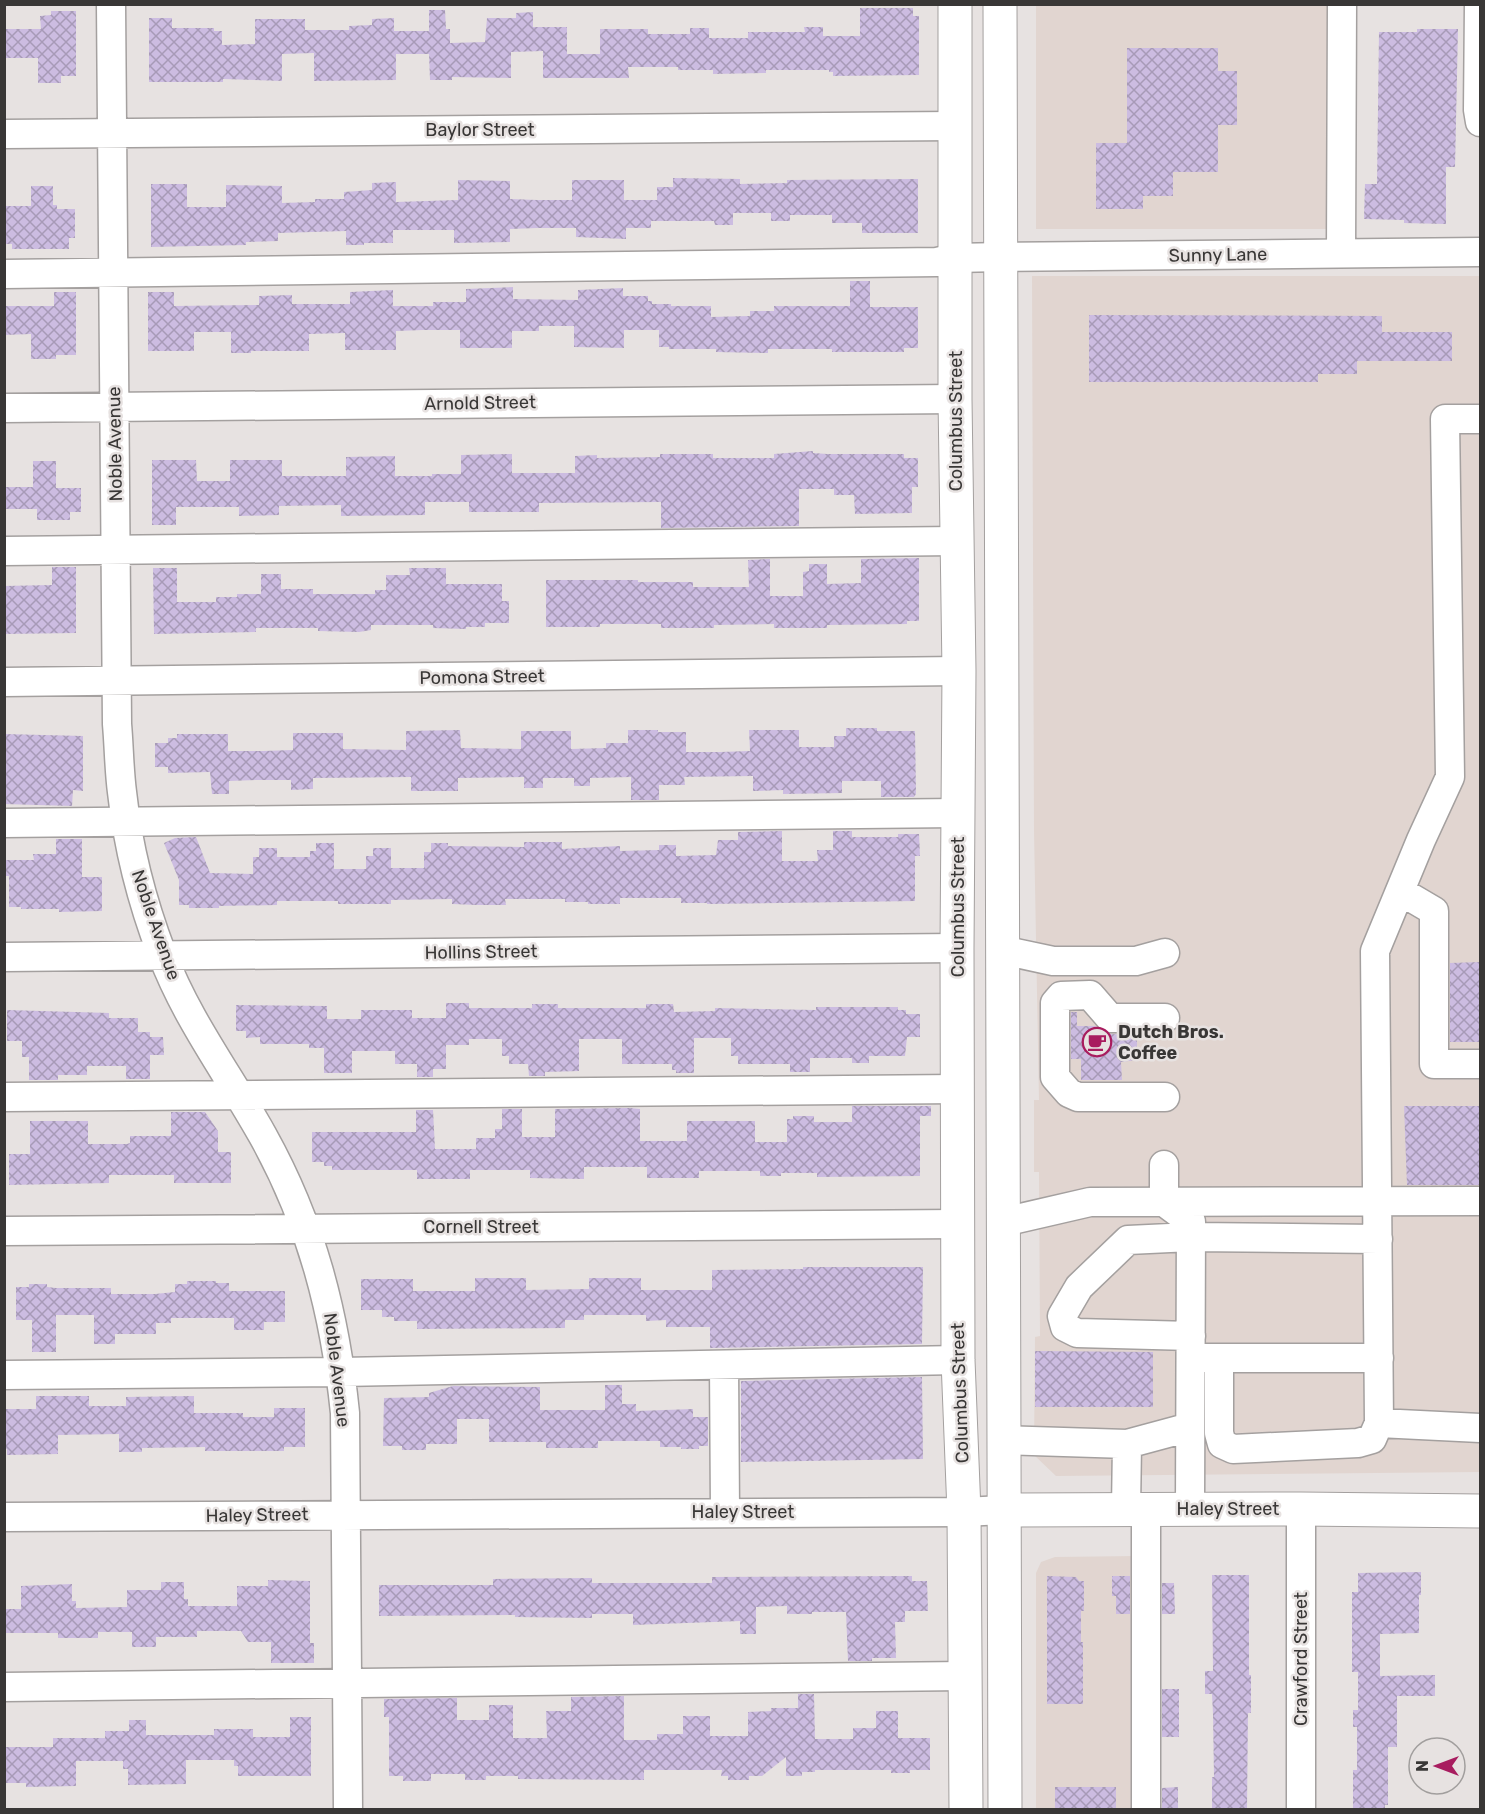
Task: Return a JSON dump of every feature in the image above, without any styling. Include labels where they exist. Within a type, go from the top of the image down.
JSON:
[{"type":"main road","name":"Columbus Street","points":[[955,4],[955,399],[959,671],[957,1224],[958,1360],[964,1512],[966,1809]]},
{"type":"main road","points":[[1000,4],[1005,1809]]},
{"type":"main road","points":[[959,671],[1002,666]]},
{"type":"main road","points":[[957,948],[1002,950]]},
{"type":"main road","points":[[957,1224],[1002,1222]]},
{"type":"main road","name":"Haley Street","points":[[1003,1510],[1480,1511]]},
{"type":"street","name":"Noble Avenue","points":[[111,4],[117,681],[121,780],[126,822],[144,902],[162,955],[202,1037],[263,1136],[289,1186],[306,1228],[331,1312],[345,1413],[348,1809]]},
{"type":"street","points":[[1341,253],[1342,4]]},
{"type":"street","points":[[1479,4],[1478,110],[1480,122]]},
{"type":"street","name":"Baylor Street","points":[[4,134],[955,126]]},
{"type":"street","name":"Sunny Lane","points":[[4,274],[937,262],[955,258],[1001,257],[1480,252]]},
{"type":"street","name":"Arnold Street","points":[[4,408],[955,399]]},
{"type":"street","points":[[1219,1358],[1222,1444],[1233,1449],[1358,1443],[1372,1439],[1379,1423],[1376,951],[1450,777],[1445,419],[1480,419]]},
{"type":"street","points":[[4,551],[957,541]]},
{"type":"street","name":"Pomona Street","points":[[4,682],[959,671]]},
{"type":"street","points":[[4,823],[958,813]]},
{"type":"street","points":[[1400,891],[1434,911],[1434,1064],[1480,1064]]},
{"type":"street","name":"Hollins Street","points":[[4,957],[957,948]]},
{"type":"street","points":[[1002,950],[1053,961],[1136,961],[1165,953]]},
{"type":"street","points":[[1165,1018],[1110,1018],[1090,995],[1061,996],[1055,1003],[1055,1077],[1069,1093],[1078,1097],[1165,1097]]},
{"type":"street","points":[[4,1097],[957,1089]]},
{"type":"street","points":[[1164,1165],[1164,1202]]},
{"type":"street","points":[[1002,1222],[1090,1202],[1480,1201]]},
{"type":"street","points":[[1164,1202],[1191,1222],[1190,1509]]},
{"type":"street","name":"Cornell Street","points":[[4,1231],[957,1224]]},
{"type":"street","points":[[1378,1239],[1191,1237],[1128,1240],[1079,1287],[1062,1316],[1065,1327],[1077,1333],[1191,1347],[1219,1358],[1378,1358]]},
{"type":"street","points":[[4,1375],[341,1372],[958,1360]]},
{"type":"street","points":[[723,1365],[724,1512]]},
{"type":"street","points":[[1379,1423],[1480,1428]]},
{"type":"street","points":[[1003,1440],[1127,1444],[1190,1427]]},
{"type":"street","points":[[1127,1444],[1136,1509],[1146,1809]]},
{"type":"street","name":"Crawford Street","points":[[1301,1509],[1301,1809]]},
{"type":"street","name":"Haley Street","points":[[4,1517],[1003,1510]]},
{"type":"street","points":[[4,1687],[965,1676]]},
{"type":"shaded area","points":[[1036,5],[1333,5],[1334,229],[1036,229]]},
{"type":"shaded area","points":[[1032,276],[1480,276],[1480,1472],[1056,1476],[1034,1455],[1035,1337],[1040,1336],[1039,1172],[1034,1172],[1034,1100],[1039,1100],[1034,831]]},
{"type":"shaded area","points":[[1136,1556],[1136,1809],[1036,1809],[1036,1573],[1041,1562],[1055,1557]]},
{"type":"building","points":[[860,8],[913,8],[913,16],[919,16],[919,75],[833,76],[833,72],[829,70],[766,70],[766,73],[713,74],[713,70],[678,70],[678,67],[628,67],[629,78],[543,78],[543,51],[511,52],[511,78],[452,77],[452,80],[430,80],[429,54],[396,54],[396,80],[314,81],[314,53],[282,54],[282,81],[223,79],[223,82],[149,82],[149,18],[172,18],[172,28],[214,28],[214,31],[222,31],[222,45],[255,44],[255,19],[305,19],[305,30],[349,30],[349,26],[372,25],[372,19],[394,18],[394,31],[429,31],[429,10],[445,10],[446,29],[450,29],[450,43],[485,42],[487,18],[516,18],[516,13],[533,12],[533,27],[567,27],[567,54],[600,54],[600,29],[648,29],[648,34],[690,34],[690,28],[709,28],[709,38],[748,38],[748,32],[805,32],[804,27],[823,27],[823,36],[860,36]]},
{"type":"building","points":[[51,11],[76,11],[76,76],[61,76],[61,83],[38,83],[38,58],[4,58],[4,29],[41,29],[40,16],[51,15]]},
{"type":"building","points":[[1417,29],[1458,29],[1455,167],[1446,167],[1446,224],[1364,219],[1365,184],[1377,184],[1379,32],[1417,32]]},
{"type":"building","points":[[1127,48],[1218,48],[1218,71],[1237,71],[1237,125],[1218,125],[1218,172],[1173,172],[1173,196],[1143,196],[1143,209],[1096,209],[1096,143],[1127,143]]},
{"type":"building","points":[[673,178],[740,179],[740,184],[787,183],[787,180],[918,179],[918,233],[862,233],[862,223],[832,223],[832,215],[790,215],[790,221],[771,221],[771,213],[733,213],[733,225],[715,225],[714,221],[651,221],[651,228],[626,228],[626,239],[576,237],[576,228],[537,228],[510,229],[510,242],[454,243],[454,230],[393,230],[393,243],[346,245],[346,231],[278,233],[278,241],[246,242],[246,245],[151,247],[151,184],[187,184],[187,207],[226,207],[226,185],[282,186],[282,203],[315,202],[315,199],[344,199],[344,192],[372,190],[372,183],[396,182],[396,202],[458,200],[458,180],[510,181],[510,199],[572,200],[572,180],[624,180],[624,200],[657,200],[657,187],[673,187]]},
{"type":"building","points":[[31,186],[53,186],[53,205],[57,205],[57,209],[75,209],[75,238],[69,238],[69,249],[12,249],[12,244],[4,244],[4,206],[31,206]]},
{"type":"building","points":[[850,281],[870,281],[870,307],[918,307],[918,348],[904,348],[904,352],[768,349],[768,353],[716,352],[716,349],[669,349],[669,347],[659,347],[659,330],[624,330],[624,348],[574,347],[574,326],[539,326],[539,331],[512,331],[512,348],[460,348],[460,330],[423,330],[396,331],[396,350],[345,350],[345,333],[309,334],[309,351],[231,353],[231,332],[194,332],[194,351],[148,351],[148,292],[174,292],[174,306],[259,305],[259,296],[292,295],[292,304],[350,304],[350,292],[393,290],[393,306],[433,306],[433,302],[466,302],[466,289],[513,287],[513,299],[578,300],[578,290],[623,288],[623,296],[648,296],[648,301],[652,301],[652,304],[711,306],[711,317],[750,316],[750,311],[774,311],[774,306],[850,306]]},
{"type":"building","points":[[54,292],[76,292],[76,355],[56,355],[56,359],[31,359],[31,334],[4,335],[4,306],[54,306]]},
{"type":"building","points":[[1089,315],[1382,316],[1382,332],[1452,332],[1452,361],[1357,361],[1357,374],[1318,374],[1318,382],[1089,382]]},
{"type":"building","points":[[813,451],[813,453],[827,454],[904,454],[904,458],[918,458],[918,487],[912,487],[912,513],[855,514],[854,495],[834,495],[834,489],[799,489],[799,526],[661,528],[661,502],[539,503],[539,512],[469,512],[469,502],[425,502],[425,515],[341,516],[341,505],[279,506],[279,515],[239,516],[239,507],[176,507],[176,525],[152,525],[152,460],[196,460],[197,481],[230,481],[230,460],[282,460],[282,476],[346,476],[346,457],[395,456],[395,476],[432,476],[432,474],[461,474],[461,455],[512,454],[512,473],[575,473],[575,456],[597,455],[597,458],[660,457],[660,454],[713,454],[713,458],[774,458],[774,454]]},
{"type":"building","points":[[33,461],[56,461],[56,488],[81,488],[81,512],[70,512],[70,520],[37,520],[37,509],[4,509],[4,487],[33,487]]},
{"type":"building","points":[[919,558],[919,621],[907,621],[907,624],[827,625],[827,628],[774,628],[774,624],[714,625],[714,628],[661,628],[661,624],[546,627],[546,580],[638,580],[638,582],[693,582],[693,587],[749,587],[748,560],[770,559],[770,596],[803,596],[803,572],[809,571],[809,564],[827,564],[827,584],[861,583],[861,559]]},
{"type":"building","points":[[52,567],[76,567],[76,633],[4,634],[4,586],[52,585]]},
{"type":"building","points":[[153,568],[177,568],[177,602],[216,602],[216,597],[261,594],[261,574],[281,574],[281,589],[313,589],[313,594],[375,594],[375,590],[386,590],[386,575],[410,575],[409,568],[446,568],[446,584],[502,584],[502,601],[509,601],[509,623],[485,623],[485,627],[466,627],[466,629],[433,628],[433,625],[371,625],[371,630],[359,632],[318,631],[318,628],[256,628],[256,632],[154,634]]},
{"type":"building","points":[[846,728],[915,731],[916,794],[914,797],[881,797],[881,781],[842,781],[842,793],[783,794],[783,790],[753,791],[753,776],[684,777],[685,785],[659,785],[659,800],[631,800],[631,777],[590,778],[590,786],[574,786],[574,778],[543,778],[543,788],[524,788],[524,777],[458,778],[458,791],[411,791],[411,777],[313,778],[313,789],[291,790],[291,780],[229,781],[229,794],[212,794],[210,772],[168,773],[168,767],[155,767],[155,743],[168,743],[168,738],[177,738],[177,734],[228,734],[228,751],[293,750],[293,733],[343,733],[343,749],[406,750],[406,731],[460,730],[461,748],[521,749],[521,731],[571,731],[571,749],[606,748],[606,743],[628,743],[628,730],[658,730],[658,732],[686,732],[686,752],[720,752],[750,751],[749,730],[799,730],[799,747],[834,747],[834,736],[846,736]]},
{"type":"building","points":[[4,734],[83,736],[83,791],[73,790],[72,806],[4,804]]},
{"type":"building","points":[[782,831],[782,861],[818,861],[817,850],[833,850],[833,831],[852,831],[852,837],[898,837],[898,834],[919,834],[920,856],[915,856],[915,901],[707,904],[681,903],[681,898],[620,898],[620,904],[588,904],[588,902],[565,902],[565,899],[505,899],[506,905],[477,905],[452,904],[452,899],[391,900],[391,904],[277,901],[277,905],[189,908],[189,905],[179,905],[179,880],[164,843],[175,838],[196,837],[210,873],[253,874],[253,857],[259,857],[259,848],[277,848],[277,857],[310,857],[310,851],[316,851],[316,843],[334,843],[334,869],[366,869],[366,856],[373,856],[373,848],[391,848],[391,868],[424,868],[424,852],[431,852],[431,843],[448,843],[448,846],[524,847],[524,842],[562,842],[562,849],[620,846],[620,851],[659,850],[659,845],[676,845],[676,856],[716,855],[718,840],[738,840],[738,832]]},
{"type":"building","points":[[56,839],[82,839],[82,877],[102,877],[102,911],[59,912],[59,909],[9,907],[9,876],[4,876],[4,860],[34,860],[33,854],[56,854]]},
{"type":"building","points":[[1480,962],[1480,1042],[1450,1042],[1450,963]]},
{"type":"building","points":[[446,1003],[469,1003],[469,1008],[532,1008],[532,1004],[558,1004],[558,1008],[646,1008],[646,1004],[673,1004],[674,1012],[715,1011],[715,1008],[816,1010],[816,1007],[898,1007],[898,1010],[906,1010],[906,1014],[920,1014],[920,1037],[907,1037],[905,1056],[869,1056],[869,1063],[852,1063],[852,1058],[810,1058],[810,1072],[790,1072],[790,1064],[738,1064],[738,1056],[731,1056],[731,1038],[694,1038],[694,1073],[676,1073],[676,1070],[672,1070],[672,1064],[622,1064],[622,1039],[579,1039],[579,1071],[545,1072],[545,1076],[529,1076],[528,1064],[509,1064],[509,1056],[502,1056],[502,1039],[469,1039],[469,1045],[446,1045],[446,1069],[433,1069],[433,1077],[417,1077],[417,1064],[395,1064],[395,1051],[352,1051],[352,1073],[324,1073],[324,1048],[309,1048],[309,1044],[260,1044],[260,1037],[246,1038],[246,1031],[236,1031],[236,1005],[327,1006],[327,1019],[361,1019],[361,1010],[412,1010],[412,1018],[446,1018]]},
{"type":"building","points":[[7,1010],[109,1013],[109,1018],[138,1018],[138,1032],[150,1032],[150,1037],[163,1037],[164,1055],[150,1055],[150,1079],[126,1079],[126,1066],[87,1066],[87,1075],[58,1075],[58,1080],[29,1080],[29,1057],[22,1057],[22,1041],[7,1041]]},
{"type":"building","name":"Dutch Bros. Coffee","points":[[1071,1012],[1077,1012],[1077,1026],[1095,1026],[1103,1033],[1137,1035],[1137,1060],[1121,1062],[1122,1080],[1081,1080],[1081,1059],[1071,1059]]},
{"type":"building","points":[[852,1106],[931,1106],[931,1116],[920,1116],[920,1176],[817,1177],[817,1173],[781,1173],[781,1176],[760,1176],[760,1171],[699,1171],[699,1178],[647,1178],[647,1167],[584,1167],[584,1179],[530,1178],[530,1170],[470,1170],[470,1179],[417,1179],[417,1170],[332,1170],[332,1166],[324,1166],[324,1162],[312,1162],[312,1132],[416,1132],[416,1110],[433,1110],[435,1149],[476,1149],[476,1138],[495,1138],[495,1129],[502,1129],[502,1109],[522,1109],[522,1137],[555,1137],[555,1109],[630,1108],[640,1109],[640,1141],[687,1141],[687,1121],[755,1121],[755,1142],[787,1142],[787,1119],[793,1119],[793,1116],[814,1116],[814,1122],[852,1122]]},
{"type":"building","points":[[1404,1106],[1480,1106],[1480,1185],[1407,1185]]},
{"type":"building","points":[[171,1112],[205,1112],[218,1131],[218,1152],[231,1152],[231,1183],[174,1183],[174,1175],[109,1175],[109,1183],[9,1185],[9,1154],[30,1154],[30,1121],[88,1121],[88,1144],[127,1144],[130,1143],[130,1136],[171,1136]]},
{"type":"building","points":[[803,1267],[923,1267],[922,1344],[710,1348],[710,1327],[666,1327],[666,1320],[646,1321],[646,1315],[584,1315],[584,1320],[565,1320],[565,1328],[417,1329],[417,1321],[394,1321],[394,1317],[382,1317],[382,1310],[361,1310],[361,1279],[413,1279],[413,1291],[475,1291],[475,1278],[526,1278],[526,1290],[589,1289],[589,1278],[641,1278],[641,1290],[712,1290],[712,1270],[803,1269]]},
{"type":"building","points":[[187,1281],[229,1283],[229,1291],[285,1291],[285,1322],[264,1322],[264,1330],[234,1330],[234,1318],[171,1318],[171,1323],[156,1323],[156,1334],[115,1334],[115,1344],[94,1344],[94,1315],[56,1315],[56,1352],[32,1352],[32,1320],[16,1320],[16,1287],[29,1287],[29,1284],[47,1284],[47,1287],[56,1288],[111,1288],[111,1294],[155,1294],[175,1292],[175,1284],[187,1284]]},
{"type":"building","points":[[1035,1351],[1153,1352],[1153,1407],[1035,1407]]},
{"type":"building","points":[[922,1377],[923,1459],[741,1462],[741,1381]]},
{"type":"building","points":[[605,1385],[622,1385],[622,1404],[636,1404],[636,1411],[693,1409],[693,1417],[708,1417],[708,1446],[699,1446],[699,1449],[681,1449],[681,1447],[660,1447],[660,1441],[598,1441],[598,1448],[546,1448],[546,1442],[489,1442],[489,1419],[457,1419],[457,1444],[426,1444],[426,1450],[402,1450],[402,1446],[383,1446],[384,1398],[429,1397],[429,1393],[453,1386],[540,1387],[540,1410],[605,1410]]},
{"type":"building","points":[[36,1396],[89,1396],[89,1406],[126,1406],[126,1397],[194,1396],[194,1413],[243,1413],[243,1417],[274,1417],[274,1408],[305,1408],[305,1447],[284,1447],[284,1451],[205,1451],[205,1447],[142,1448],[142,1452],[119,1452],[119,1434],[58,1435],[58,1454],[7,1455],[7,1449],[4,1449],[4,1409],[36,1409]]},
{"type":"building","points":[[1421,1572],[1419,1633],[1380,1634],[1380,1676],[1435,1675],[1435,1696],[1397,1696],[1397,1747],[1388,1747],[1388,1805],[1385,1805],[1385,1809],[1353,1809],[1353,1770],[1357,1770],[1357,1727],[1353,1727],[1353,1710],[1358,1710],[1358,1672],[1352,1672],[1352,1592],[1358,1592],[1358,1573]]},
{"type":"building","points":[[1212,1575],[1249,1575],[1251,1713],[1248,1713],[1247,1809],[1212,1809],[1212,1777],[1214,1777],[1212,1694],[1205,1694],[1205,1671],[1213,1671]]},
{"type":"building","points":[[912,1576],[912,1581],[927,1581],[928,1611],[905,1611],[905,1622],[895,1622],[896,1658],[872,1658],[872,1661],[848,1661],[846,1612],[787,1614],[787,1606],[756,1607],[756,1634],[740,1634],[740,1621],[633,1625],[633,1614],[592,1614],[592,1618],[515,1617],[515,1615],[379,1616],[379,1585],[493,1585],[493,1579],[592,1578],[592,1583],[712,1583],[712,1577]]},
{"type":"building","points":[[1047,1576],[1076,1577],[1079,1581],[1084,1581],[1084,1611],[1081,1611],[1083,1704],[1047,1704]]},
{"type":"building","points":[[1112,1576],[1130,1576],[1130,1614],[1116,1614],[1116,1596],[1112,1596]]},
{"type":"building","points":[[268,1580],[310,1581],[310,1643],[314,1643],[314,1663],[271,1663],[271,1642],[248,1642],[241,1631],[197,1631],[197,1637],[156,1637],[156,1647],[132,1647],[132,1632],[98,1632],[98,1638],[58,1638],[58,1633],[4,1633],[4,1609],[21,1609],[21,1586],[72,1584],[72,1601],[76,1601],[76,1608],[127,1607],[127,1590],[161,1590],[161,1582],[184,1582],[184,1599],[188,1599],[188,1606],[237,1606],[237,1586],[268,1586]]},
{"type":"building","points":[[1162,1583],[1174,1583],[1175,1614],[1162,1614]]},
{"type":"building","points":[[1162,1689],[1179,1689],[1179,1737],[1162,1737]]},
{"type":"building","points":[[798,1694],[814,1694],[815,1739],[853,1739],[853,1728],[876,1728],[876,1711],[898,1711],[898,1738],[930,1738],[930,1770],[891,1773],[891,1770],[815,1770],[815,1772],[802,1772],[802,1776],[786,1776],[786,1757],[762,1776],[749,1776],[749,1780],[728,1780],[728,1776],[721,1776],[722,1770],[644,1770],[644,1780],[518,1779],[518,1776],[486,1776],[486,1780],[465,1780],[465,1774],[431,1774],[431,1781],[403,1781],[403,1776],[389,1776],[389,1717],[384,1717],[384,1699],[457,1698],[457,1720],[489,1720],[489,1705],[513,1705],[513,1738],[547,1738],[546,1711],[571,1711],[571,1697],[624,1696],[624,1740],[657,1740],[657,1734],[683,1734],[683,1716],[710,1716],[710,1736],[748,1736],[748,1712],[771,1711],[771,1708],[798,1708]]},
{"type":"building","points":[[290,1717],[311,1717],[311,1776],[238,1776],[238,1766],[234,1766],[234,1760],[186,1760],[186,1784],[128,1785],[128,1769],[123,1769],[123,1761],[76,1761],[76,1786],[26,1787],[26,1783],[4,1783],[4,1747],[53,1747],[53,1738],[105,1738],[105,1731],[129,1731],[129,1720],[146,1720],[146,1735],[214,1735],[214,1729],[253,1729],[253,1737],[290,1737]]},
{"type":"building","points":[[1055,1787],[1116,1787],[1116,1809],[1055,1809]]},
{"type":"building","points":[[1178,1787],[1178,1809],[1162,1809],[1162,1788]]},
{"type":"place","name":"Dutch Bros. Coffee","points":[[1097,1042]]}]
